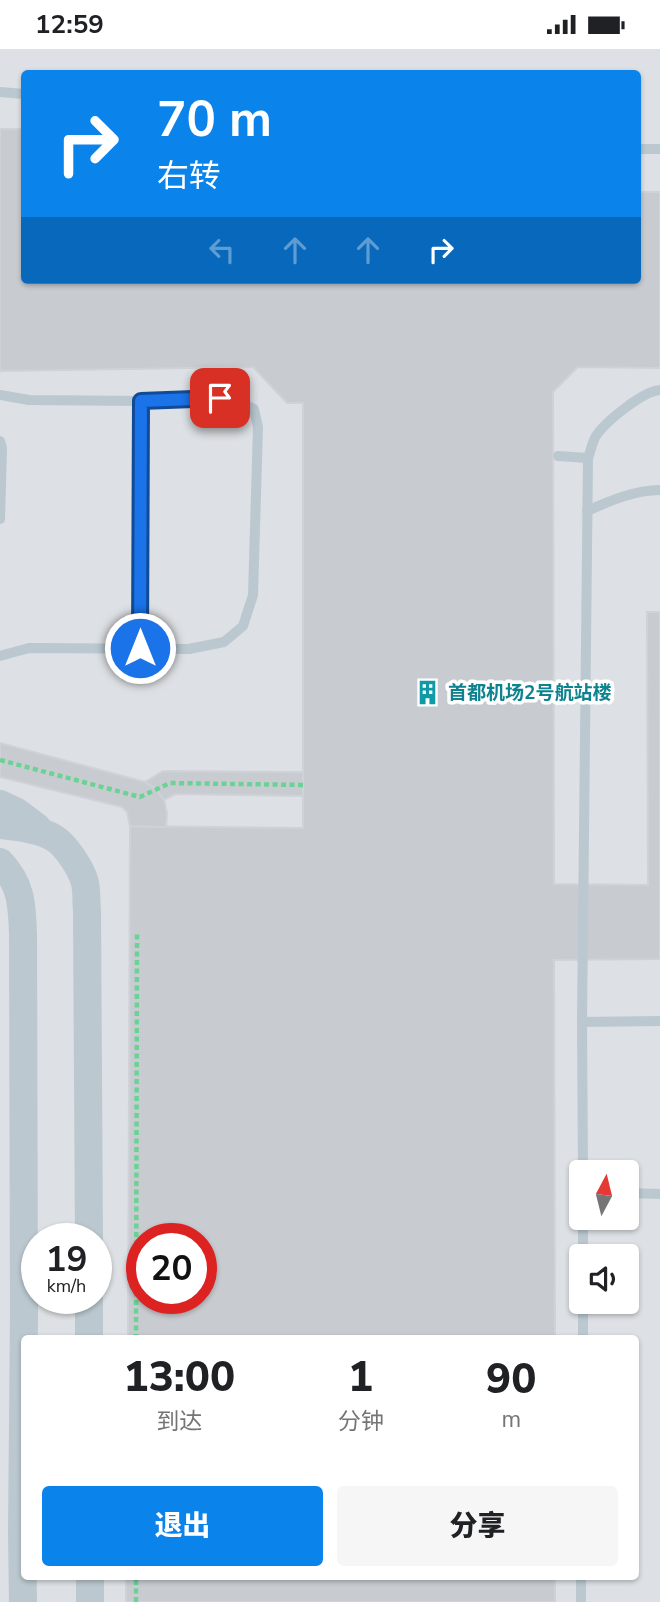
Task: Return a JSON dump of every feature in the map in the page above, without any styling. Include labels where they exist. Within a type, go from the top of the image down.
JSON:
[{"type":"street","points":[[0,804],[29,820],[50,840],[66,867],[74,895],[78,950],[79,1223]]},
{"type":"street","points":[[0,825],[52,836],[66,849],[84,881],[87,920],[89,1223]]},
{"type":"street","points":[[0,861],[20,902],[26,928],[28,1335]]},
{"type":"street","points":[[0,861],[10,873],[20,895],[23,935],[24,1335]]},
{"type":"street","points":[[79,1314],[79,1335]]},
{"type":"street","points":[[89,1314],[89,1335]]},
{"type":"street","points":[[24,1580],[25,1602]]},
{"type":"street","points":[[25,1602],[28,1580]]},
{"type":"street","points":[[80,1580],[80,1602]]},
{"type":"street","points":[[89,1580],[90,1602]]},
{"type":"lane","points":[[0,92],[21,94]]},
{"type":"lane","points":[[641,149],[660,149]]},
{"type":"lane","points":[[583,1160],[588,458],[595,437],[604,426],[637,399],[660,390]]},
{"type":"lane","points":[[0,395],[29,400],[141,401],[220,398],[236,400],[254,409],[258,427],[253,595],[243,626],[223,642],[189,649],[29,648],[0,656]]},
{"type":"lane","points":[[140,648],[141,401]]},
{"type":"lane","points":[[0,441],[0,519]]},
{"type":"lane","points":[[558,456],[588,458]]},
{"type":"lane","points":[[587,511],[635,493],[660,490]]},
{"type":"lane","points":[[582,1022],[660,1021]]},
{"type":"lane","points":[[639,1193],[660,1193]]},
{"type":"lane","points":[[583,1314],[583,1335]]},
{"type":"lane","points":[[581,1602],[582,1580]]},
{"type":"path","points":[[0,760],[140,797],[170,783],[303,785]]},
{"type":"path","points":[[136,1335],[137,932]]},
{"type":"path","points":[[136,1580],[136,1602]]},
{"type":"shaded area","points":[[0,49],[660,49],[660,1602],[0,1602]]},
{"type":"building","name":"首都机场2号航站楼","points":[[0,129],[21,129],[21,284],[641,284],[641,192],[660,192],[660,368],[578,367],[553,392],[554,884],[648,885],[647,612],[660,612],[660,959],[554,960],[555,1335],[128,1335],[128,1314],[217,1314],[217,1223],[128,1223],[130,826],[303,828],[303,403],[287,403],[253,367],[0,371]]},
{"type":"building","points":[[0,743],[145,782],[156,789],[164,800],[166,827],[130,826],[127,812],[122,807],[0,777]]},
{"type":"building","points":[[163,771],[303,772],[303,796],[176,794],[164,800],[156,789],[145,782]]},
{"type":"building","points":[[126,1580],[555,1580],[555,1602],[126,1602]]},
{"type":"place","name":"首都机场2号航站楼","points":[[428,692]]},
{"type":"route","points":[[140,648],[141,401],[220,398]]}]
